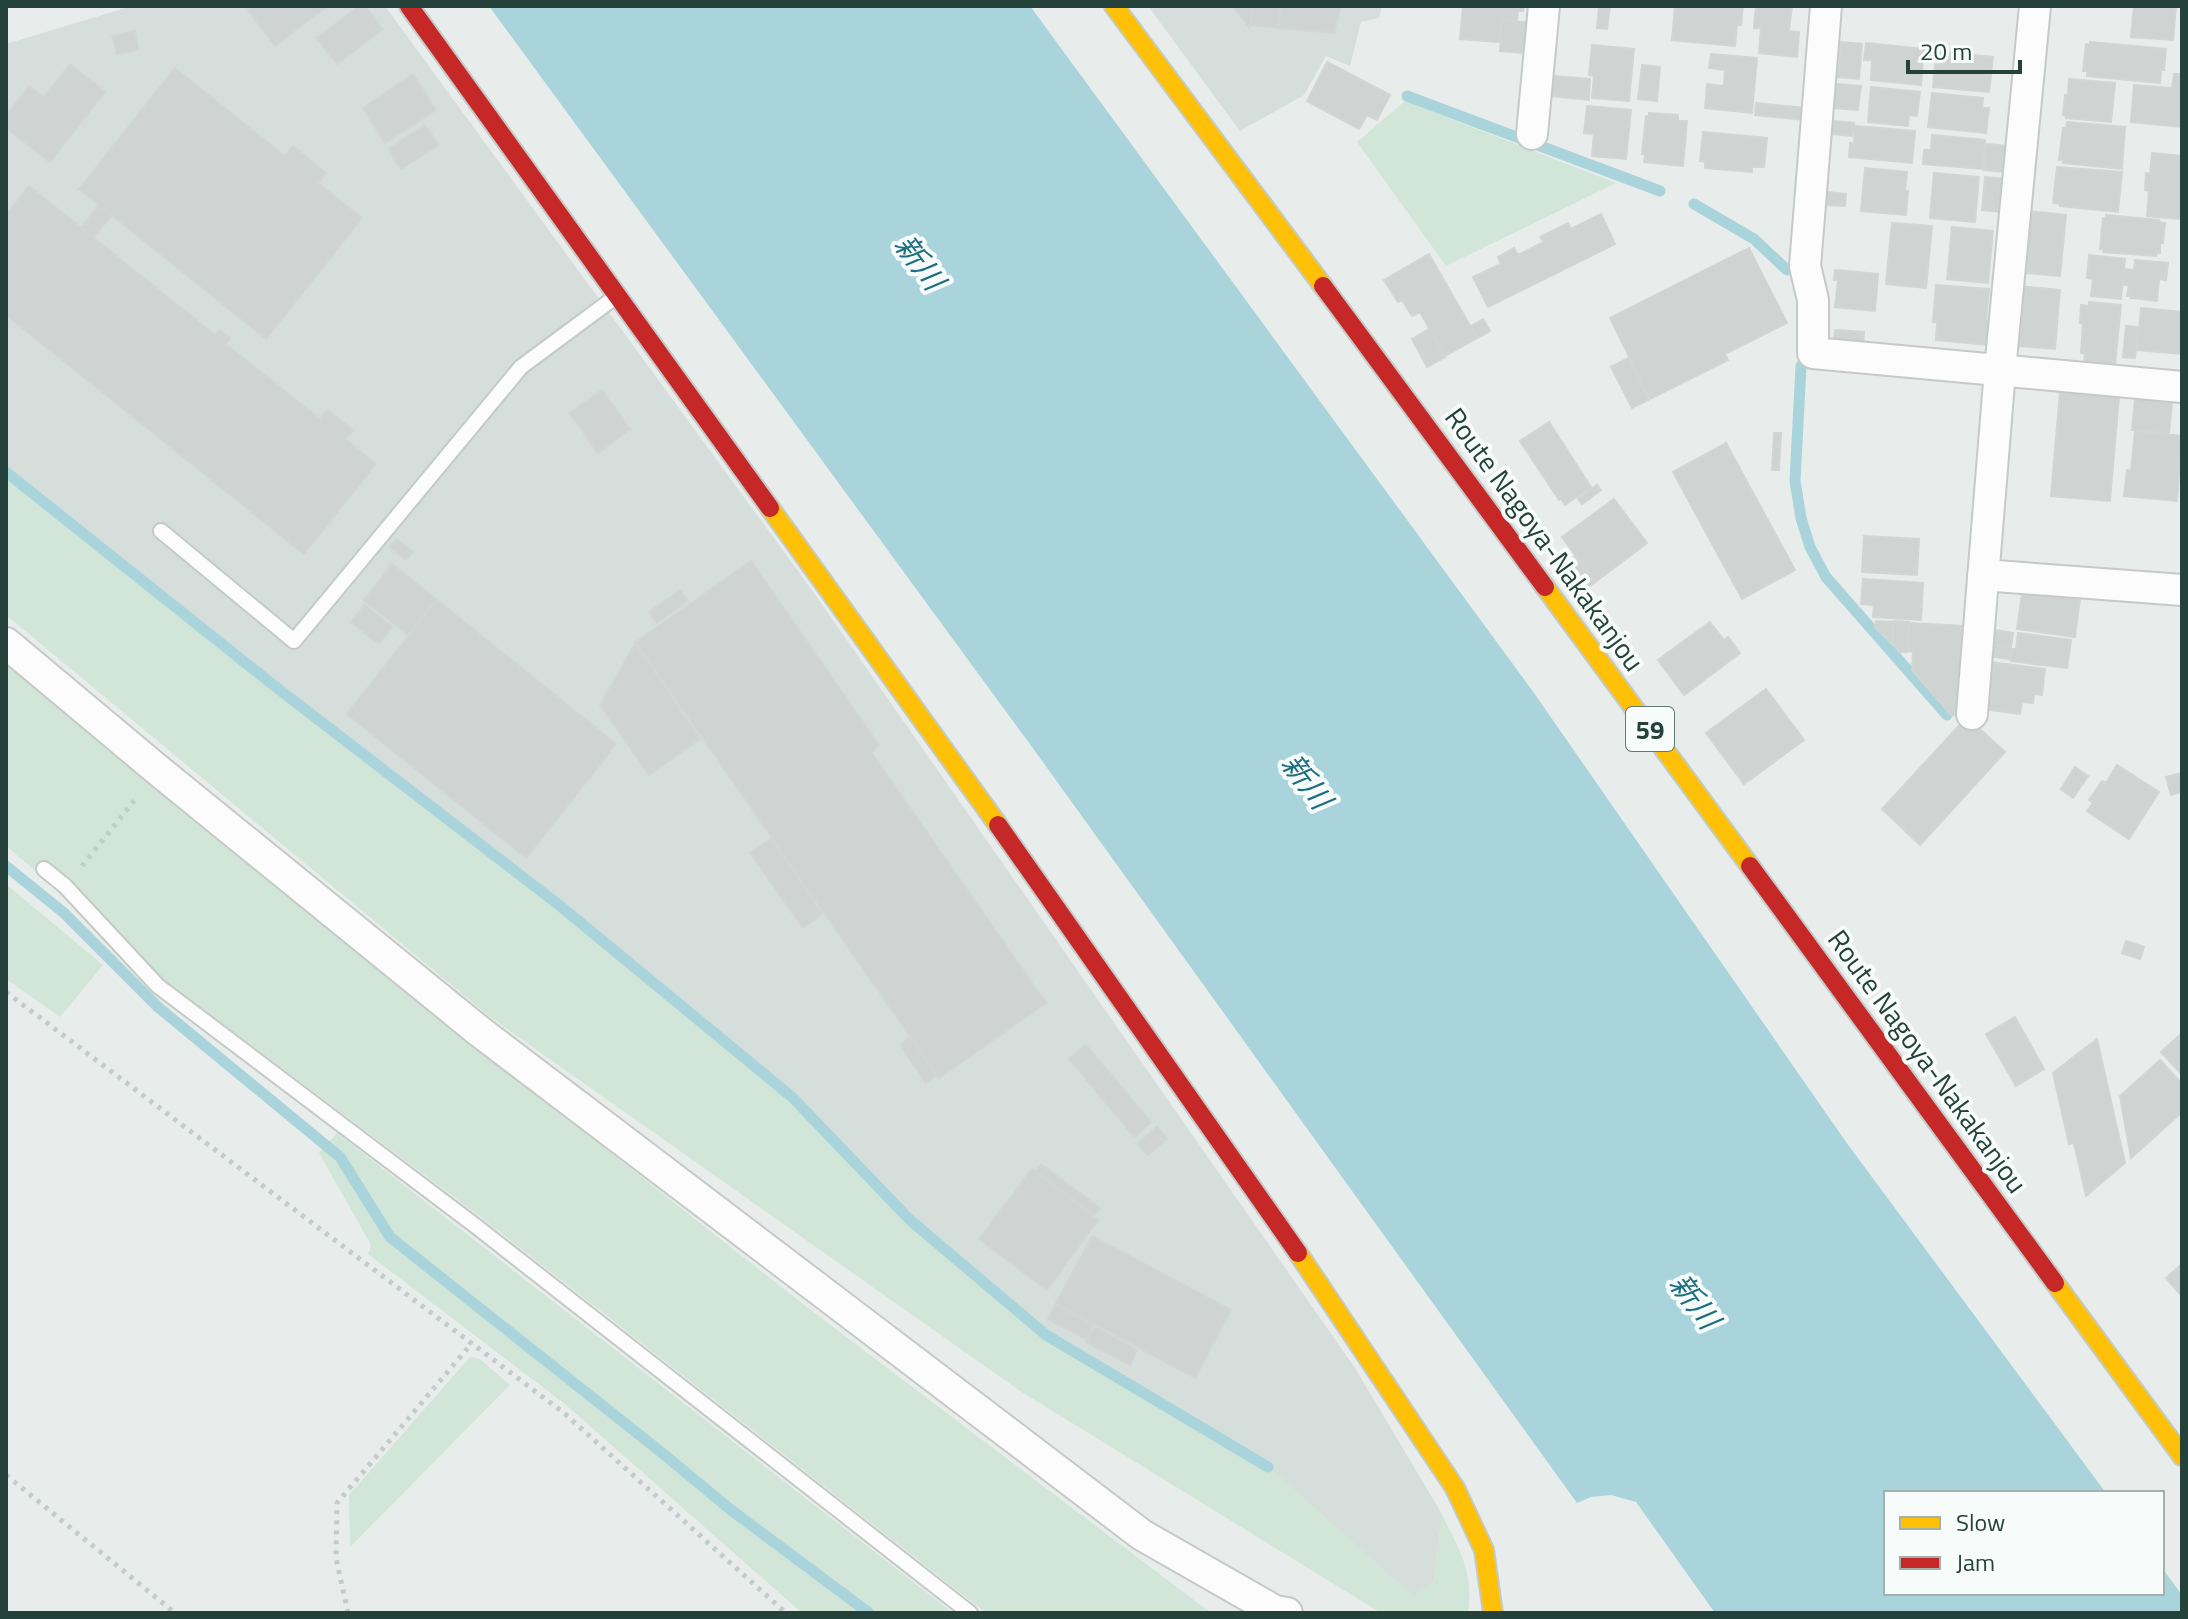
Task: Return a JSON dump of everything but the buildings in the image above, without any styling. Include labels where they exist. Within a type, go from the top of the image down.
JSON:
[{"type":"street","points":[[409,6],[1029,869],[1245,1175],[1358,1342],[1455,1488],[1484,1550],[1493,1613]]},
{"type":"street","name":"Route Nagoya-Nakakanjou","points":[[1114,6],[1419,414],[2182,1456]]},
{"type":"street","points":[[1532,134],[1544,6]]},
{"type":"street","points":[[1826,6],[1805,266],[1813,300],[1813,353],[2182,387]]},
{"type":"street","points":[[1972,714],[2000,370],[2035,6]]},
{"type":"street","points":[[1983,575],[2182,590]]},
{"type":"street","points":[[6,643],[479,1031],[1142,1535],[1280,1612]]},
{"type":"lane","points":[[161,531],[294,641],[521,367],[617,295]]},
{"type":"lane","points":[[44,869],[65,886],[158,986],[477,1227],[970,1613]]},
{"type":"path","points":[[65,886],[159,771]]},
{"type":"path","points":[[6,992],[564,1413],[786,1613]]},
{"type":"path","points":[[348,1613],[336,1558],[337,1503],[472,1343]]},
{"type":"path","points":[[6,1475],[175,1613]]},
{"type":"shaded area","points":[[132,6],[385,6],[814,593],[1355,1368],[1442,1514],[1434,1581],[1414,1597],[1268,1467],[1046,1335],[910,1220],[792,1097],[559,905],[272,684],[6,472],[6,44]]},
{"type":"shaded area","points":[[1148,6],[1382,6],[1379,18],[1361,22],[1350,66],[1326,56],[1304,95],[1240,131]]},
{"type":"green space","points":[[1405,101],[1616,183],[1446,266],[1357,142]]},
{"type":"green space","points":[[6,472],[272,684],[559,905],[792,1097],[910,1220],[1046,1335],[1268,1467],[1414,1596],[1434,1581],[1442,1514],[1467,1572],[1468,1612],[1381,1613],[1020,1391],[490,1017],[6,615]]},
{"type":"green space","points":[[6,659],[471,1043],[808,1308],[1211,1613],[986,1613],[482,1218],[162,978],[6,846]]},
{"type":"green space","points":[[6,884],[103,965],[60,1017],[6,979]]},
{"type":"green space","points":[[337,1133],[953,1613],[802,1613],[566,1405],[368,1254],[371,1245],[319,1153]]},
{"type":"green space","points":[[470,1357],[480,1359],[510,1385],[350,1547],[349,1495]]},
{"type":"water","name":"新川","points":[[489,6],[1030,6],[1534,693],[1846,1142],[2105,1491],[1884,1491],[1884,1595],[2164,1595],[2164,1571],[2182,1595],[2182,1613],[1715,1613],[1636,1502],[1611,1495],[1591,1497],[1577,1503],[1032,747]]},
{"type":"waterway","points":[[1407,96],[1660,191]]},
{"type":"waterway","points":[[1694,204],[1754,239],[1787,270]]},
{"type":"waterway","points":[[1801,366],[1795,481],[1810,547],[1826,577],[1947,715]]},
{"type":"waterway","points":[[6,472],[272,684],[559,905],[792,1097],[910,1220],[1046,1335],[1268,1467]]},
{"type":"waterway","points":[[6,866],[64,913],[158,1007],[340,1157],[390,1237],[731,1510],[869,1613]]},
{"type":"traffic: slow","points":[[1114,6],[1323,286]]},
{"type":"traffic: slow","points":[[770,508],[998,825]]},
{"type":"traffic: slow","points":[[1545,587],[1750,866]]},
{"type":"traffic: slow","points":[[1298,1253],[1455,1488],[1484,1550],[1493,1613]]},
{"type":"traffic: slow","points":[[2055,1283],[2182,1456]]},
{"type":"traffic: jam","points":[[409,6],[770,508]]},
{"type":"traffic: jam","points":[[1323,286],[1545,587]]},
{"type":"traffic: jam","points":[[998,825],[1298,1253]]},
{"type":"traffic: jam","points":[[1750,866],[2055,1283]]}]
